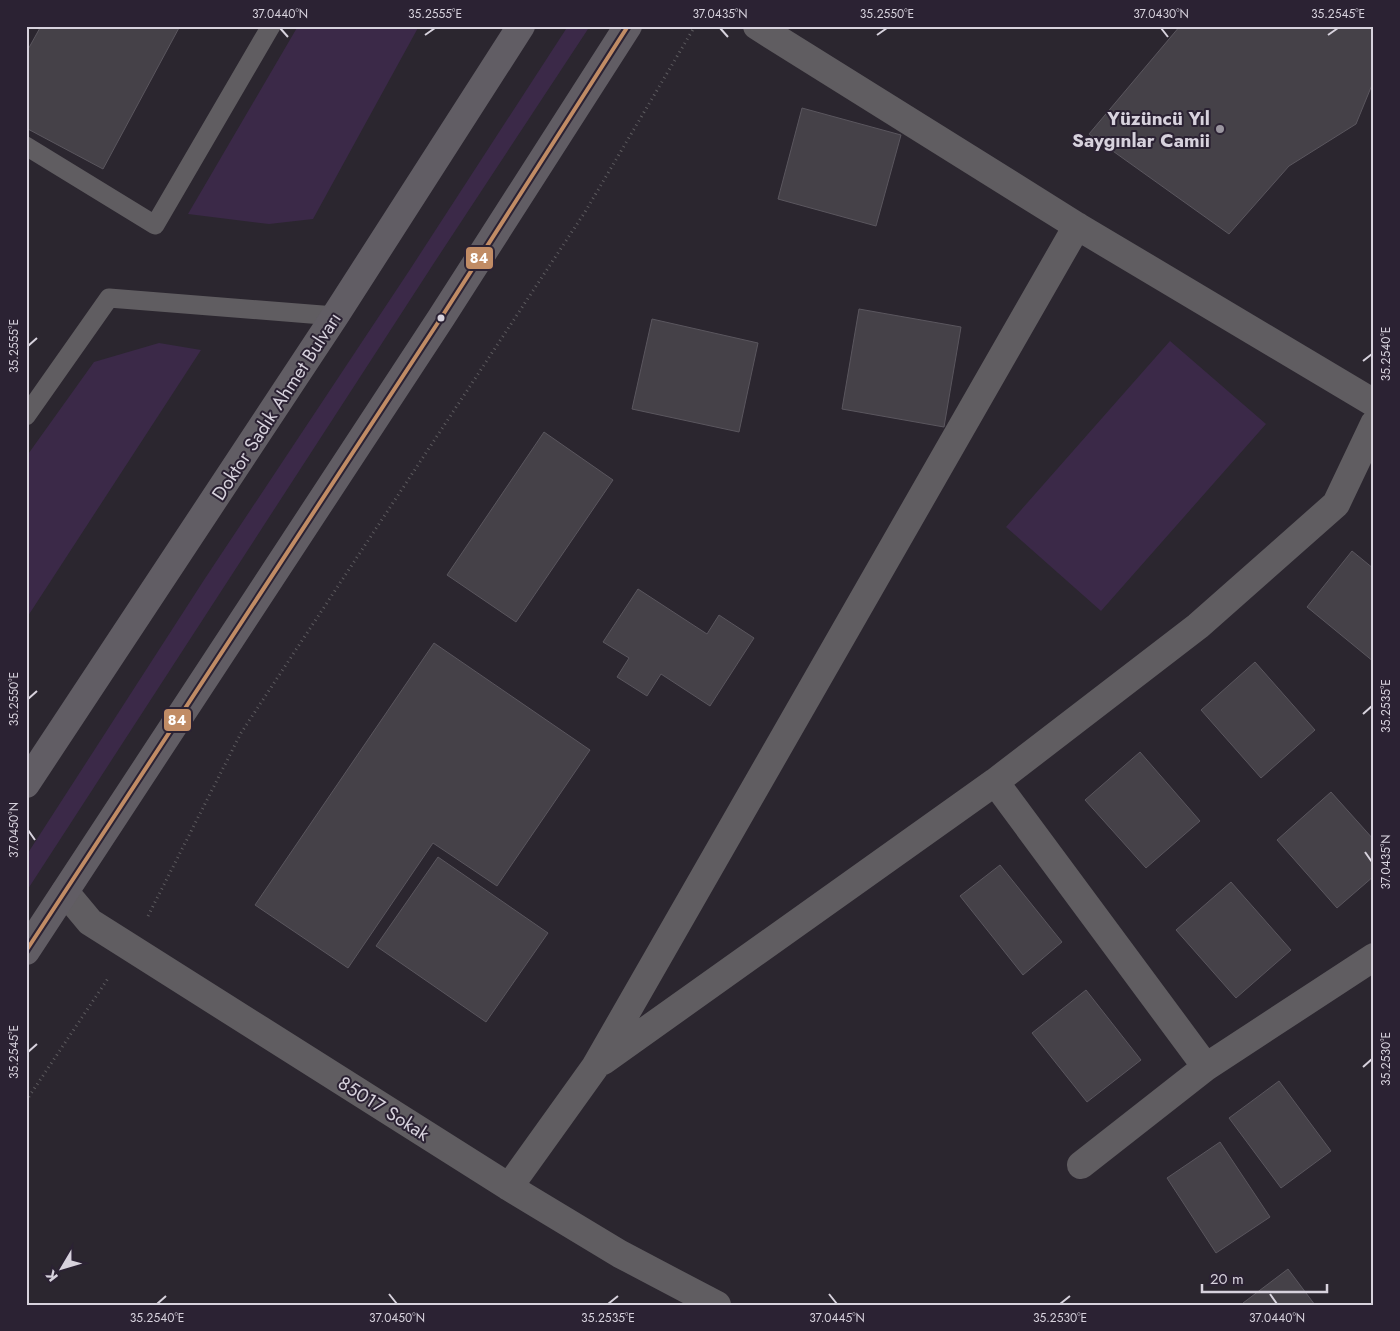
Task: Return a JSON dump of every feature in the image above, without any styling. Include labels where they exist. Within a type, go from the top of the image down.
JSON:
[{"type":"main road","name":"Doktor Sadık Ahmet Bulvarı","points":[[26,784],[335,316],[521,26]]},
{"type":"main road","points":[[26,951],[441,318],[628,26]]},
{"type":"street","points":[[757,26],[1077,226],[1374,403]]},
{"type":"street","points":[[509,1187],[595,1067],[1077,226]]},
{"type":"street","points":[[595,1067],[995,782],[1198,626],[1336,504],[1374,424]]},
{"type":"street","points":[[995,782],[1206,1068]]},
{"type":"street","name":"85017 Sokak","points":[[65,892],[90,922],[509,1187],[620,1254],[717,1305]]},
{"type":"street","points":[[1081,1165],[1206,1068],[1374,957]]},
{"type":"lane","points":[[26,146],[155,225],[271,26]]},
{"type":"lane","points":[[26,416],[109,298],[335,316]]},
{"type":"path","points":[[153,908],[241,733],[585,212],[695,26]]},
{"type":"path","points":[[26,1101],[107,980]]},
{"type":"shaded area","points":[[298,26],[419,26],[313,219],[269,224],[188,214]]},
{"type":"shaded area","points":[[568,26],[590,26],[26,892],[26,856],[204,580],[409,271]]},
{"type":"shaded area","points":[[1170,341],[1266,424],[1101,611],[1006,527]]},
{"type":"shaded area","points":[[159,343],[201,350],[26,619],[26,457],[94,362]]},
{"type":"building","points":[[41,26],[180,26],[103,169],[26,128],[26,53]]},
{"type":"building","name":"Yüzüncü Yıl Saygınlar Camii","points":[[1180,26],[1374,26],[1374,80],[1356,124],[1289,166],[1229,234],[1089,134]]},
{"type":"building","points":[[802,108],[901,135],[876,226],[778,199]]},
{"type":"building","points":[[859,309],[961,327],[944,427],[842,409]]},
{"type":"building","points":[[652,319],[758,343],[739,432],[632,409]]},
{"type":"building","points":[[544,432],[613,480],[516,622],[447,575]]},
{"type":"building","points":[[1352,551],[1374,569],[1374,662],[1307,607]]},
{"type":"building","points":[[638,589],[707,634],[719,615],[754,638],[710,706],[661,674],[647,696],[617,677],[629,658],[603,642]]},
{"type":"building","points":[[434,643],[590,750],[497,886],[433,843],[348,968],[255,905]]},
{"type":"building","points":[[1255,662],[1315,730],[1261,778],[1201,710]]},
{"type":"building","points":[[1140,752],[1200,821],[1146,868],[1085,800]]},
{"type":"building","points":[[1331,792],[1374,840],[1374,876],[1337,908],[1277,840]]},
{"type":"building","points":[[438,857],[548,933],[486,1022],[376,946]]},
{"type":"building","points":[[1000,865],[1062,942],[1023,975],[960,896]]},
{"type":"building","points":[[1231,882],[1291,950],[1236,998],[1176,930]]},
{"type":"building","points":[[1086,990],[1141,1060],[1087,1102],[1032,1033]]},
{"type":"building","points":[[1279,1081],[1331,1151],[1281,1188],[1229,1118]]},
{"type":"building","points":[[1220,1142],[1270,1217],[1216,1253],[1167,1178]]},
{"type":"building","points":[[1288,1269],[1315,1305],[1245,1305],[1243,1303]]},
{"type":"transit line","name":"84","points":[[26,951],[441,318],[628,26]]},
{"type":"place","name":"Yüzüncü Yıl Saygınlar Camii","points":[[1220,129]]}]
